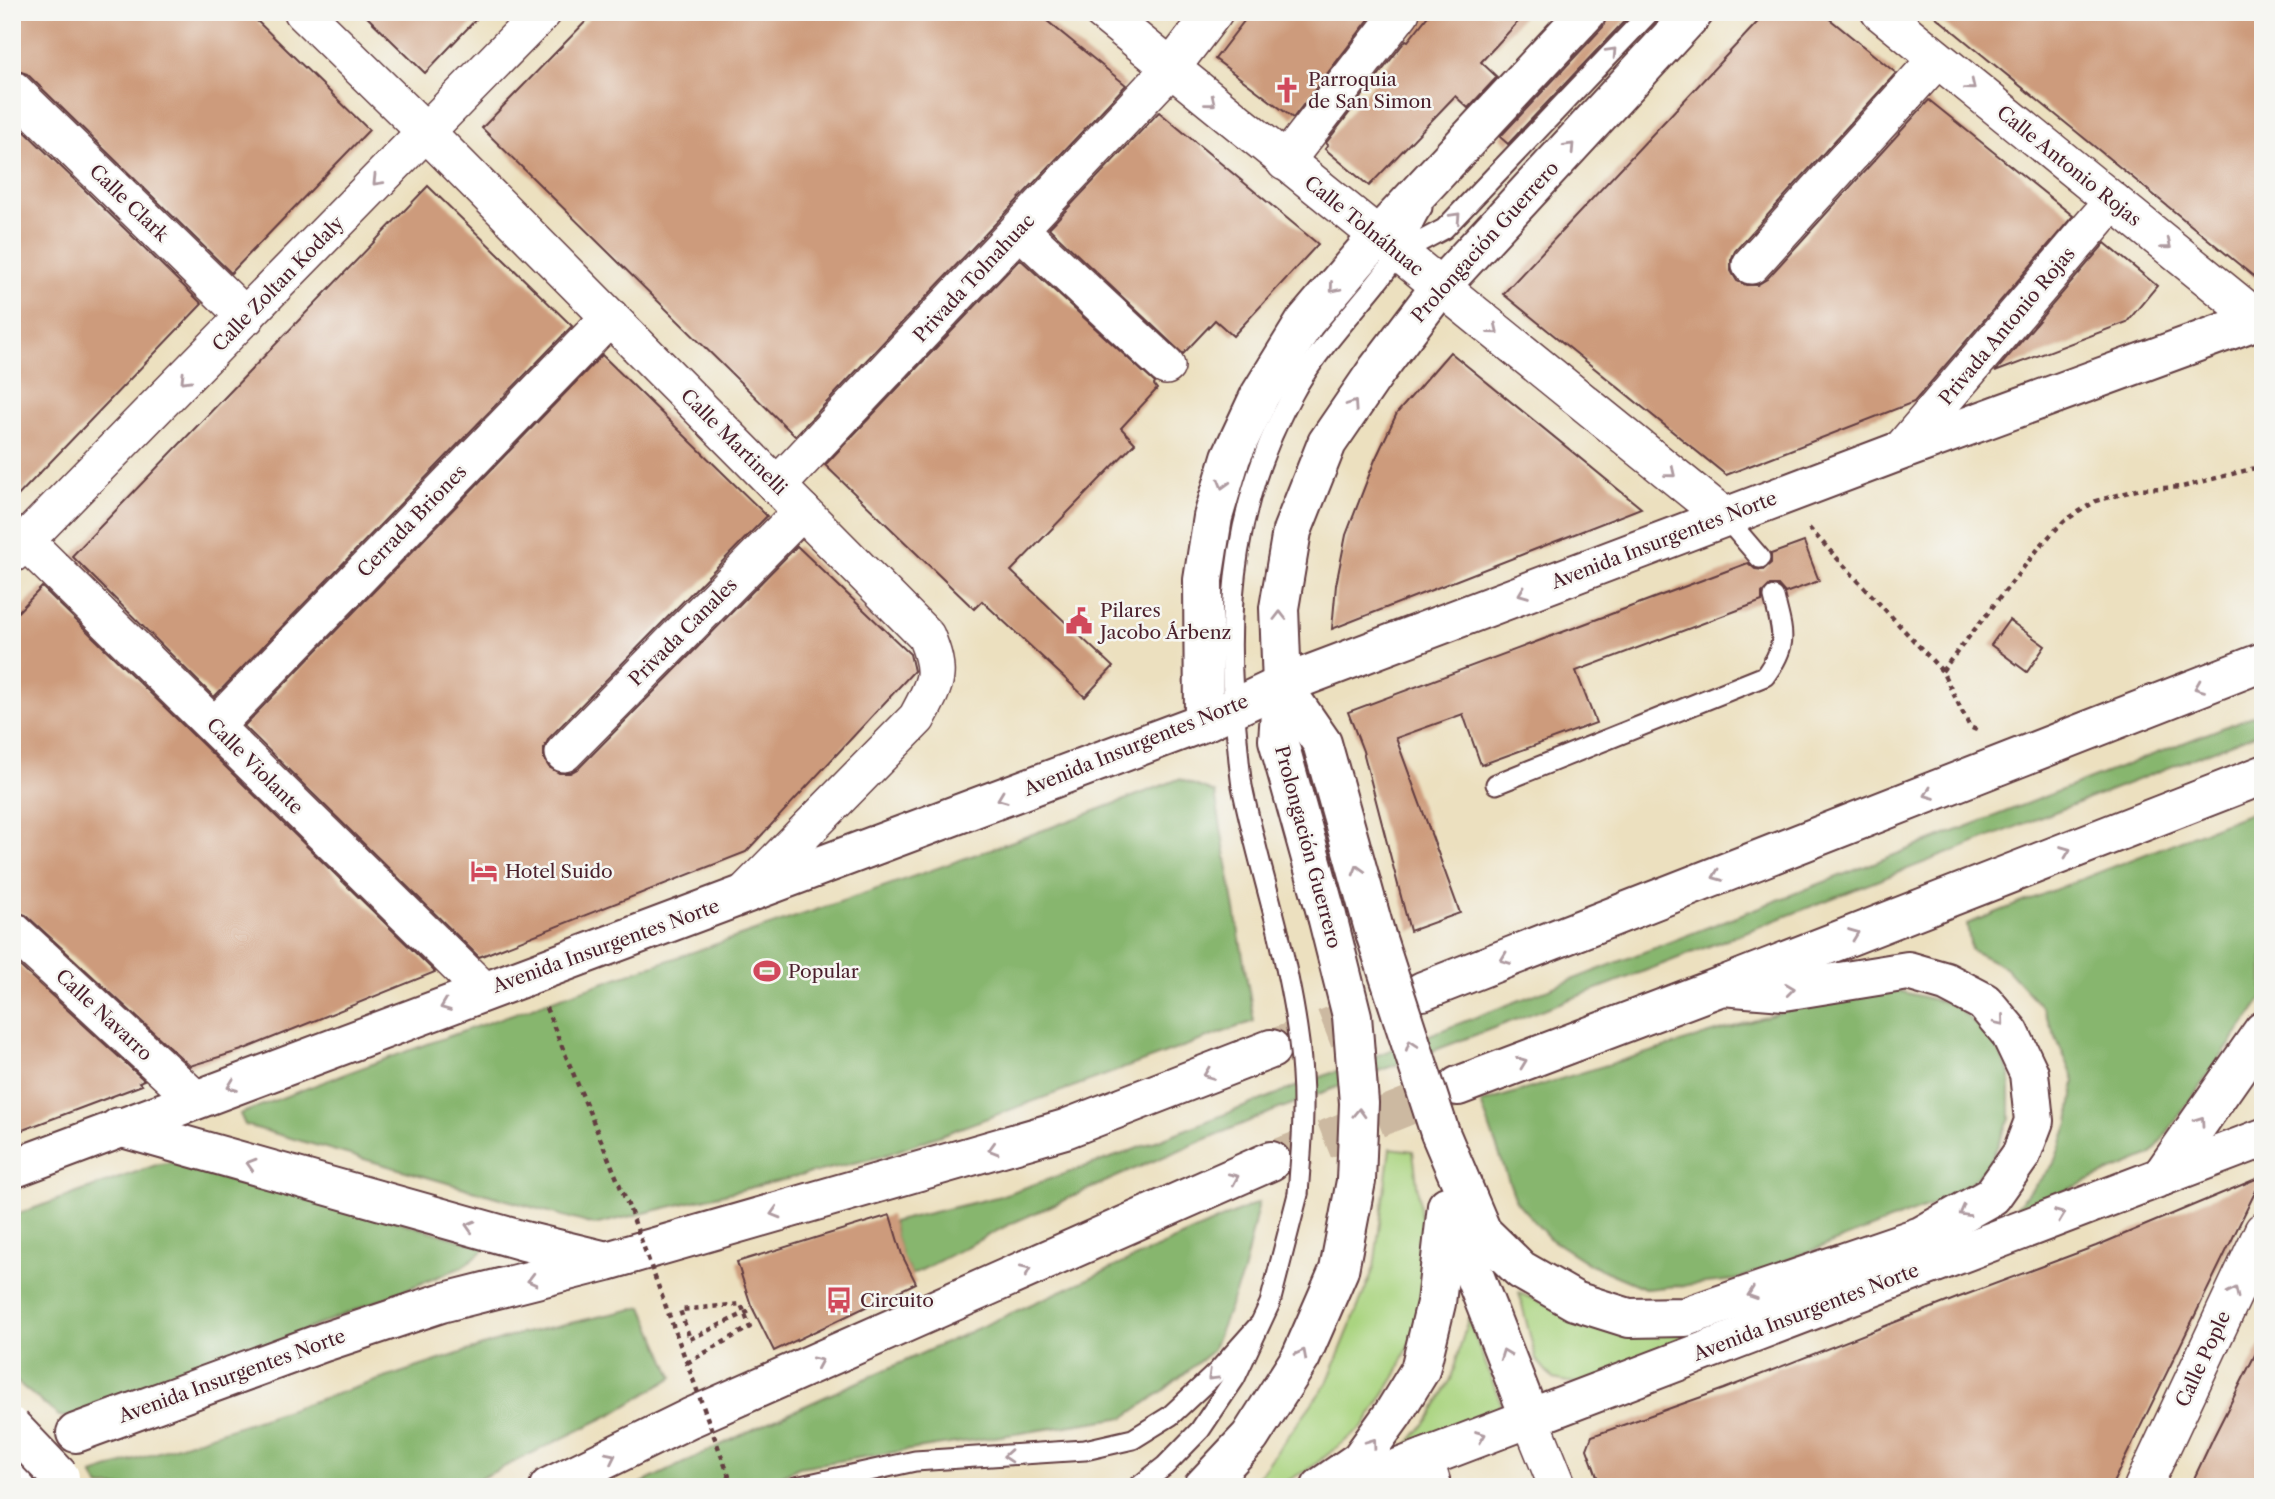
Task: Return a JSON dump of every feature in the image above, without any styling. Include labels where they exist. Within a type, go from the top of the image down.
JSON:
[{"type":"main road","points":[[1219,715],[1203,580],[1213,517],[1231,457],[1261,395],[1305,322],[1389,245],[1587,12]]},
{"type":"main road","name":"Prolongación Guerrero","points":[[1203,1487],[1250,1437],[1301,1357],[1339,1270],[1356,1181],[1359,1103],[1352,1016],[1278,740],[1282,685],[1279,608],[1292,531],[1327,443],[1377,370],[1440,287],[1695,12]]},
{"type":"main road","name":"Avenida Insurgentes Norte","points":[[12,1169],[1219,715],[1282,685],[1900,450],[2261,319]]},
{"type":"main road","points":[[1423,991],[2263,662]]},
{"type":"main road","points":[[1282,685],[1322,743],[1376,936],[1443,1143],[1482,1232],[1521,1270],[1575,1301],[1629,1318],[1685,1317],[1922,1236],[1992,1196],[2021,1155],[2034,1121],[2029,1073],[2010,1033],[1984,1002],[1946,982],[1908,971],[1784,991],[1722,986]]},
{"type":"main road","points":[[1458,1086],[2263,775]]},
{"type":"main road","points":[[2161,1177],[2263,1031]]},
{"type":"main road","name":"Avenida Insurgentes Norte","points":[[76,1433],[324,1342],[442,1303],[607,1261],[1065,1129],[1271,1049]]},
{"type":"main road","points":[[120,1127],[510,1237],[607,1261]]},
{"type":"main road","name":"Avenida Insurgentes Norte","points":[[1349,1487],[1429,1472],[1530,1418],[2263,1138]]},
{"type":"main road","points":[[1321,1487],[1360,1460],[1420,1370],[1436,1303],[1447,1206],[1443,1143]]},
{"type":"main road","points":[[550,1487],[690,1419],[1271,1161]]},
{"type":"main road","points":[[1447,1206],[1530,1418]]},
{"type":"main road","points":[[12,1427],[63,1482]]},
{"type":"main road","points":[[12,1482],[16,1487]]},
{"type":"street","name":"Calle Martinelli","points":[[303,12],[425,131],[926,636],[936,661],[935,685],[918,718],[744,894]]},
{"type":"street","name":"Calle Zoltan Kodaly","points":[[19,548],[543,12]]},
{"type":"street","name":"Calle Tolnáhuac","points":[[1102,12],[1725,517]]},
{"type":"street","name":"Privada Tolnahuac","points":[[790,498],[1020,230],[1171,68],[1213,12]]},
{"type":"street","points":[[1285,162],[1401,12]]},
{"type":"street","name":"Calle Antonio Rojas","points":[[1880,12],[2261,319]]},
{"type":"street","points":[[1751,265],[1937,58]]},
{"type":"street","name":"Calle Clark","points":[[12,89],[246,317]]},
{"type":"street","name":"Privada Antonio Rojas","points":[[1900,450],[2113,201]]},
{"type":"street","points":[[1020,230],[1166,366]]},
{"type":"street","name":"Cerrada Briones","points":[[215,726],[610,317]]},
{"type":"street","name":"Privada Canales","points":[[564,753],[790,498]]},
{"type":"street","name":"Calle Violante","points":[[19,548],[215,726],[484,991]]},
{"type":"street","name":"Calle Navarro","points":[[12,930],[195,1100]]},
{"type":"street","name":"Calle Pople","points":[[2143,1487],[2263,1231]]},
{"type":"street","points":[[1530,1418],[1558,1487]]},
{"type":"lane","points":[[1389,245],[1603,12]]},
{"type":"lane","points":[[1389,245],[1444,229],[1650,12]]},
{"type":"lane","points":[[1725,517],[1760,558]]},
{"type":"lane","points":[[1496,784],[1765,676],[1779,658],[1784,636],[1774,597]]},
{"type":"lane","points":[[1139,1487],[1165,1466],[1200,1430],[1235,1378],[1270,1303],[1298,1194],[1303,1131],[1302,1075],[1295,1007],[1242,785],[1219,715]]},
{"type":"lane","points":[[796,1487],[915,1461],[1086,1450],[1133,1439],[1170,1416],[1217,1372],[1258,1326]]},
{"type":"path","points":[[1942,671],[2042,544],[2064,521],[2096,501],[2140,489],[2182,487],[2263,466]]},
{"type":"path","points":[[1809,528],[1942,671],[1970,727],[1981,732]]},
{"type":"path","points":[[531,973],[630,1210],[733,1487]]},
{"type":"path","points":[[687,1363],[750,1327],[741,1304],[680,1310],[690,1339],[754,1309]]},
{"type":"green space","points":[[2263,712],[2263,731],[1650,969],[1271,1112],[1008,1225],[912,1275],[902,1257],[892,1222],[997,1197],[1125,1153]]},
{"type":"green space","points":[[1179,779],[1215,793],[1254,1021],[883,1156],[594,1225],[245,1125],[240,1114],[473,1028],[945,865]]},
{"type":"green space","points":[[2263,808],[2263,998],[2151,1155],[2011,1213],[2053,1165],[2069,1123],[2075,1081],[2043,1008],[2005,967],[1971,950],[1967,924]]},
{"type":"green space","points":[[1895,990],[1952,1004],[1992,1038],[2010,1073],[2010,1119],[1989,1164],[1958,1195],[1735,1280],[1647,1289],[1591,1265],[1549,1238],[1516,1201],[1481,1103],[1822,1000]]},
{"type":"green space","points":[[1390,1148],[1413,1151],[1422,1225],[1424,1274],[1420,1320],[1396,1375],[1364,1426],[1313,1466],[1277,1487],[1255,1487],[1253,1484],[1327,1383],[1374,1268]]},
{"type":"green space","points":[[192,1160],[487,1248],[462,1267],[82,1420],[59,1416],[12,1378],[12,1216],[159,1164]]},
{"type":"green space","points":[[1259,1202],[1243,1273],[1212,1351],[1163,1391],[1125,1417],[799,1467],[759,1487],[634,1487],[760,1426]]},
{"type":"green space","points":[[1519,1293],[1580,1318],[1724,1330],[1585,1385],[1553,1379],[1536,1359]]},
{"type":"green space","points":[[643,1307],[673,1377],[614,1413],[463,1487],[100,1487],[92,1474],[516,1335]]},
{"type":"green space","points":[[1468,1319],[1501,1403],[1491,1422],[1405,1448],[1431,1416],[1451,1379]]},
{"type":"building","points":[[12,12],[248,12],[369,130],[231,273],[27,74],[12,69]]},
{"type":"building","points":[[362,12],[483,12],[425,73]]},
{"type":"building","points":[[595,12],[1036,12],[1126,85],[795,436],[482,128]]},
{"type":"building","name":"Parroquia de San Simon","points":[[1251,12],[1373,14],[1293,118],[1215,59]]},
{"type":"building","points":[[1431,12],[1527,12],[1481,62],[1497,77],[1468,108],[1455,96],[1369,186],[1325,149],[1328,145],[1326,143]]},
{"type":"building","points":[[1608,12],[1633,12],[1508,144],[1500,137],[1603,27]]},
{"type":"building","points":[[1767,12],[1821,12],[1896,73],[1735,251],[1731,260],[1731,271],[1737,281],[1746,285],[1757,285],[1767,279],[1929,100],[2073,216],[1914,402],[1726,475],[1503,294]]},
{"type":"building","points":[[1930,12],[2263,12],[2263,284],[1964,40]]},
{"type":"building","points":[[1159,112],[1318,244],[1233,336],[1215,320],[1183,354],[1049,228]]},
{"type":"building","points":[[12,119],[202,304],[12,502]]},
{"type":"building","points":[[428,186],[572,326],[214,697],[72,556]]},
{"type":"building","points":[[2105,243],[2157,286],[2127,322],[1995,372]]},
{"type":"building","points":[[1020,259],[1155,383],[1157,389],[1121,428],[1135,443],[1011,571],[1113,667],[1085,697],[982,601],[974,609],[825,465]]},
{"type":"building","points":[[1450,352],[1641,508],[1332,629],[1336,585],[1346,535],[1375,460],[1397,413]]},
{"type":"building","points":[[602,355],[767,516],[549,738],[544,748],[544,759],[549,767],[559,773],[570,773],[579,768],[797,546],[910,654],[914,671],[746,852],[479,957],[244,726]]},
{"type":"building","points":[[1804,542],[1819,581],[1785,593],[1778,585],[1770,585],[1762,593],[1762,601],[1576,671],[1596,723],[1481,765],[1463,714],[1396,738],[1460,913],[1410,931],[1363,751],[1348,712],[1748,563],[1755,569],[1763,570],[1771,563],[1771,554]]},
{"type":"building","points":[[42,587],[435,972],[242,1050],[190,1066],[26,915],[12,910],[12,618]]},
{"type":"building","points":[[2009,620],[2045,646],[2027,672],[1991,645]]},
{"type":"building","points":[[12,959],[144,1080],[139,1082],[142,1085],[12,1134]]},
{"type":"building","points":[[2263,1176],[2111,1487],[1601,1487],[1587,1449],[1592,1436],[1724,1389],[2096,1246]]},
{"type":"building","points":[[890,1215],[902,1255],[916,1283],[774,1351],[751,1305],[737,1262]]},
{"type":"building","points":[[2263,1339],[2263,1487],[2190,1487],[2214,1436]]},
{"type":"tunnel","points":[[1271,1049],[1423,991]]},
{"type":"tunnel","points":[[1271,1161],[1458,1086]]},
{"type":"tunnel","points":[[12,1456],[76,1433]]},
{"type":"place","name":"Parroquia de San Simon","points":[[1287,90]]},
{"type":"place","name":"Pilares Jacobo Árbenz","points":[[1079,621]]},
{"type":"place","name":"Hotel Suido","points":[[484,871]]},
{"type":"place","name":"Popular","points":[[767,971]]},
{"type":"place","name":"Circuito","points":[[839,1300]]}]
